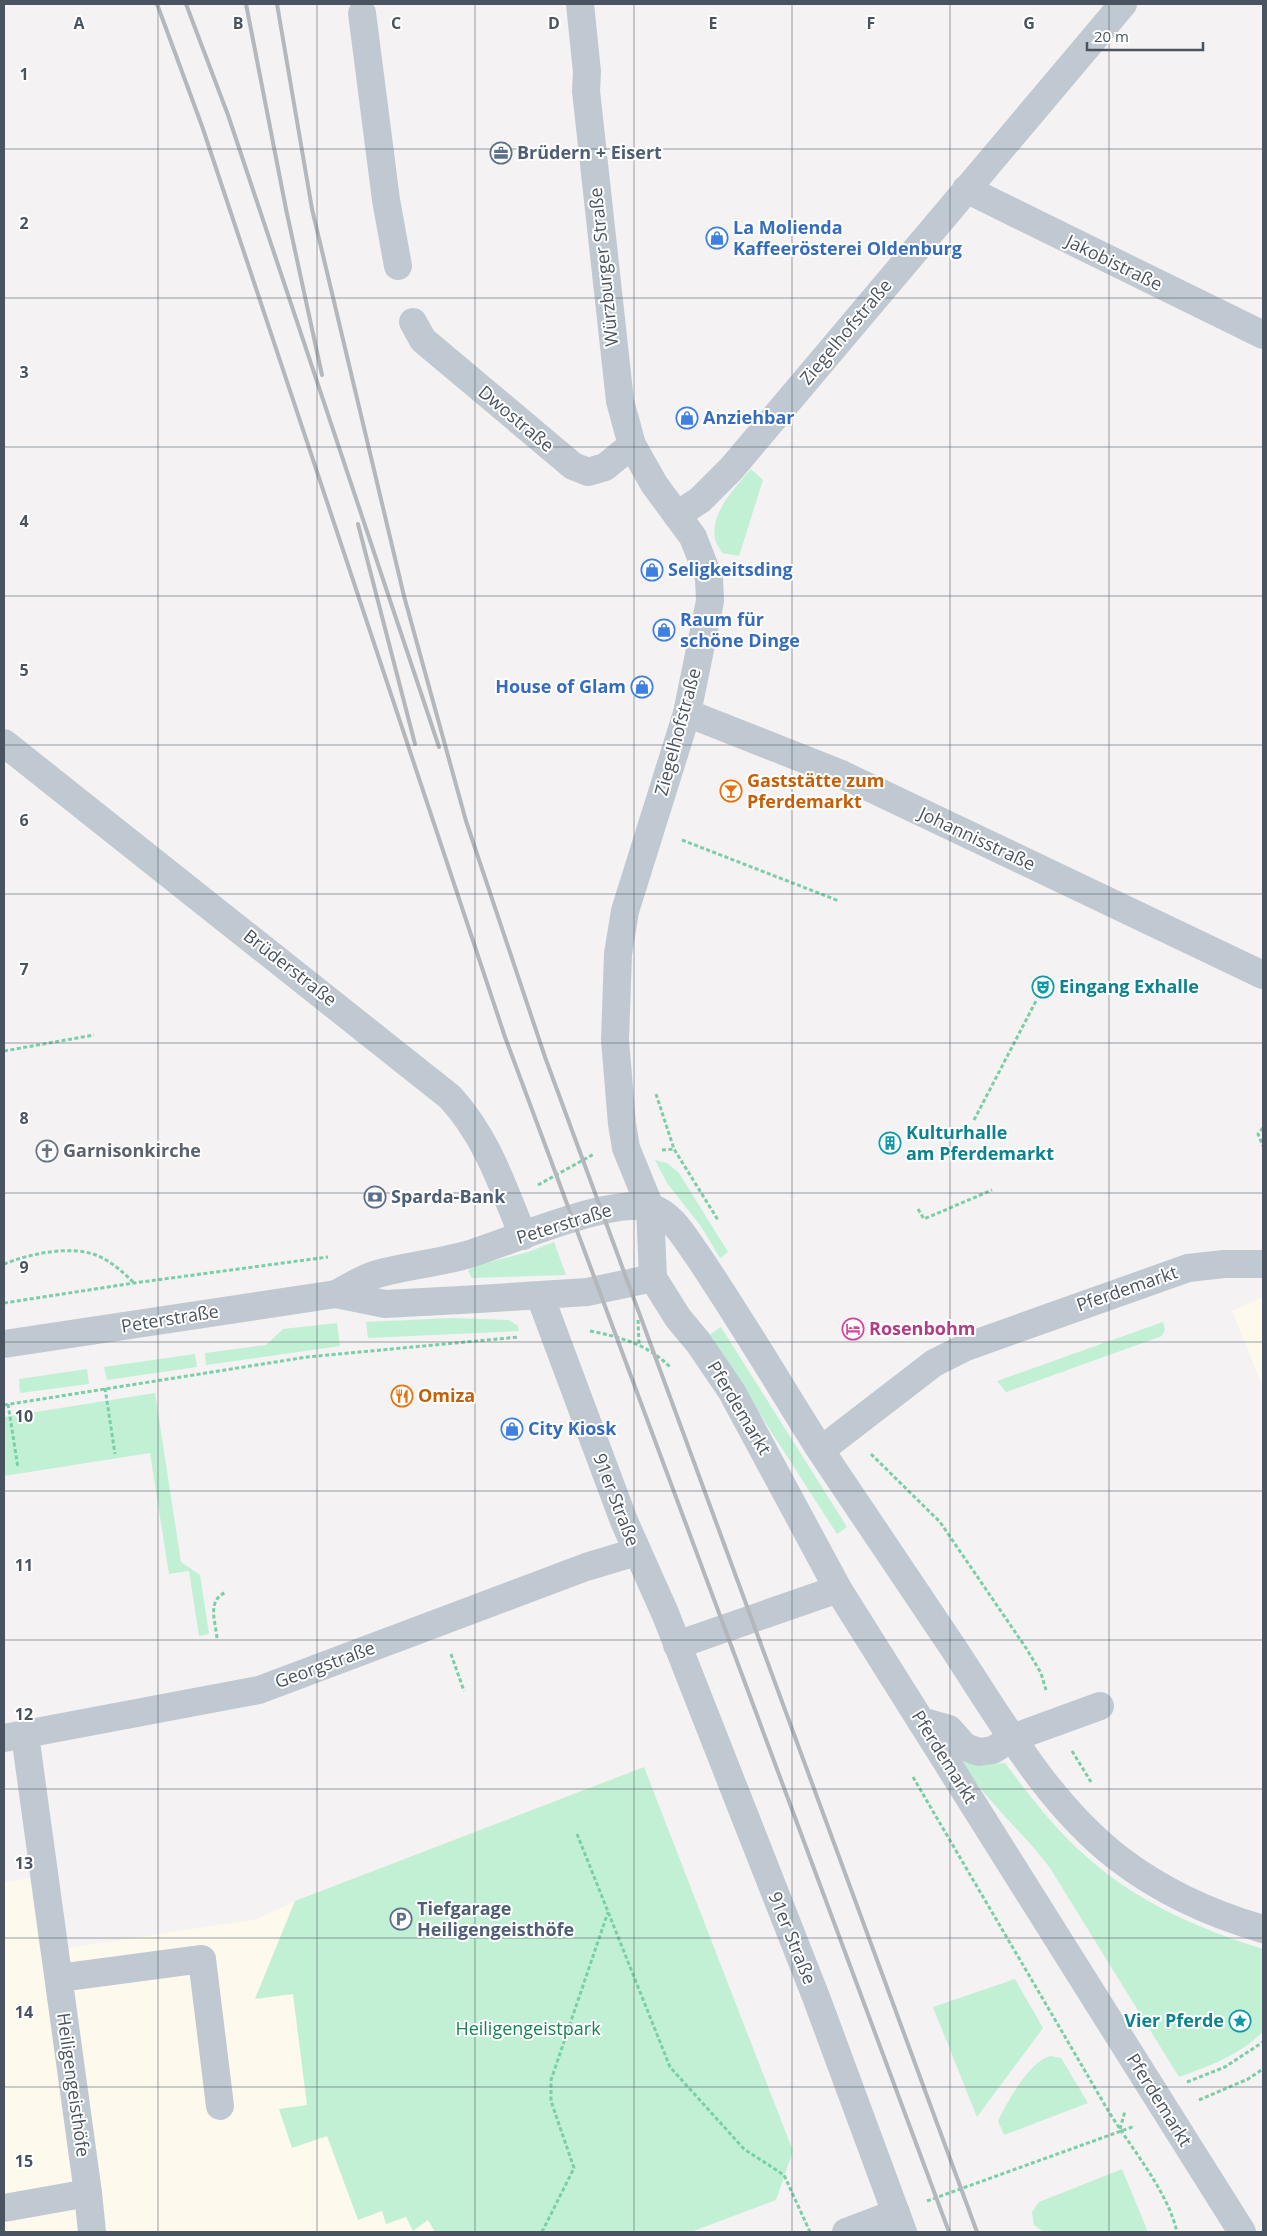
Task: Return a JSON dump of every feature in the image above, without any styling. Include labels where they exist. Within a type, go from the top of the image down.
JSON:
[{"type":"street","name":"Würzburger Straße","points":[[580,4],[587,72],[586,91],[617,387],[632,445],[654,484],[677,515]]},
{"type":"street","name":"Ziegelhofstraße","points":[[650,1207],[628,1154],[622,1124],[615,1040],[618,954],[625,911],[686,713],[710,600],[709,578],[692,538],[677,515],[700,500],[732,468],[1123,4]]},
{"type":"street","points":[[362,13],[386,200],[398,266]]},
{"type":"street","name":"Jakobistraße","points":[[966,189],[1263,335]]},
{"type":"street","name":"Dwostraße","points":[[413,322],[423,340],[572,466],[588,472],[605,467],[632,445]]},
{"type":"street","name":"Johannisstraße","points":[[686,713],[839,773],[1263,975]]},
{"type":"street","name":"Brüderstraße","points":[[4,743],[438,1085],[461,1109],[482,1138],[523,1236]]},
{"type":"street","name":"Peterstraße","points":[[4,1344],[336,1294],[375,1275],[465,1255],[594,1212],[623,1206],[650,1207]]},
{"type":"street","points":[[654,1278],[650,1207],[663,1213],[676,1225],[687,1240],[821,1450],[1012,1738],[1056,1798],[1074,1819],[1117,1858],[1142,1875],[1194,1905],[1263,1930]]},
{"type":"street","name":"Pferdemarkt","points":[[821,1450],[850,1430],[934,1363],[966,1347],[1188,1268],[1224,1264],[1263,1264]]},
{"type":"street","name":"Peterstraße","points":[[336,1294],[385,1304],[587,1292],[654,1278]]},
{"type":"street","name":"Pferdemarkt","points":[[654,1278],[678,1318],[703,1348],[732,1392],[838,1589],[1242,2232]]},
{"type":"street","name":"91er Straße","points":[[540,1296],[636,1552],[665,1613],[816,1996],[900,2223]]},
{"type":"street","name":"Georgstraße","points":[[14,1737],[259,1690],[586,1567],[636,1552]]},
{"type":"street","points":[[677,1645],[838,1589]]},
{"type":"street","points":[[921,1721],[949,1729],[965,1748],[979,1752],[993,1750],[1012,1738],[1100,1706]]},
{"type":"street","name":"Heiligengeisthöfe","points":[[14,1737],[58,1978],[92,2232]]},
{"type":"street","points":[[58,1978],[202,1959],[220,2106]]},
{"type":"street","points":[[4,2208],[88,2193]]},
{"type":"street","points":[[846,2232],[900,2223]]},
{"type":"path","points":[[651,828],[839,901]]},
{"type":"path","points":[[974,1120],[1036,1001]]},
{"type":"path","points":[[4,1051],[94,1035]]},
{"type":"path","points":[[656,1093],[674,1149],[721,1225]]},
{"type":"path","points":[[1263,1128],[1258,1134],[1263,1146]]},
{"type":"path","points":[[509,1201],[591,1154],[628,1154],[674,1149]]},
{"type":"path","points":[[918,1210],[924,1219],[992,1190]]},
{"type":"path","points":[[4,1264],[23,1256],[41,1253],[62,1251],[95,1255],[115,1266],[134,1282]]},
{"type":"path","points":[[4,1303],[134,1282],[329,1257]]},
{"type":"path","points":[[18,1468],[6,1404],[307,1357],[589,1331],[615,1336],[639,1344]]},
{"type":"path","points":[[105,1388],[115,1454]]},
{"type":"path","points":[[850,1430],[876,1460],[940,1522],[1041,1673],[1072,1752],[1094,1786]]},
{"type":"path","points":[[217,1638],[213,1605],[217,1596],[226,1592]]},
{"type":"path","points":[[577,1834],[670,2066],[744,2149],[784,2175],[810,2232]]},
{"type":"path","points":[[542,2232],[574,2168],[552,2101],[551,2080],[608,1912]]},
{"type":"path","points":[[1183,2084],[1225,2067],[1263,2042]]},
{"type":"path","points":[[1194,2102],[1248,2079],[1263,2069]]},
{"type":"path","points":[[1119,2129],[1127,2105]]},
{"type":"path","points":[[900,2223],[1119,2129],[1140,2124]]},
{"type":"path","points":[[1119,2129],[1157,2188],[1174,2221],[1177,2232]]},
{"type":"shaded area","points":[[1263,1297],[1263,1388],[1232,1311]]},
{"type":"shaded area","points":[[30,1878],[40,1952],[257,1919],[295,1901],[255,1998],[293,1994],[307,2105],[292,2147],[327,2136],[358,2220],[382,2211],[428,2220],[435,2232],[4,2232],[4,1882]]},
{"type":"green space","points":[[751,469],[763,480],[739,556],[722,553],[715,539],[716,519],[732,492]]},
{"type":"green space","points":[[655,1160],[667,1163],[679,1173],[728,1252],[720,1258],[700,1225],[667,1183]]},
{"type":"green space","points":[[554,1242],[566,1275],[472,1278],[468,1271],[473,1266],[525,1253]]},
{"type":"green space","points":[[451,1318],[509,1320],[518,1326],[519,1331],[368,1338],[366,1322]]},
{"type":"green space","points":[[1163,1322],[1165,1330],[1162,1336],[1006,1392],[997,1381]]},
{"type":"green space","points":[[337,1323],[340,1346],[206,1365],[205,1353],[266,1345],[283,1329]]},
{"type":"green space","points":[[721,1327],[847,1527],[837,1534],[709,1335]]},
{"type":"green space","points":[[195,1354],[197,1367],[107,1380],[104,1367]]},
{"type":"green space","points":[[87,1369],[89,1384],[20,1393],[19,1379]]},
{"type":"green space","points":[[155,1393],[181,1562],[200,1575],[209,1634],[199,1636],[189,1571],[169,1574],[150,1453],[4,1476],[4,1417]]},
{"type":"green space","points":[[967,1760],[979,1765],[1005,1763],[1044,1813],[1076,1848],[1128,1888],[1171,1913],[1193,1923],[1263,1949],[1263,2031],[1235,2053],[1179,2077],[1050,1868],[1028,1841],[993,1804],[972,1777],[962,1763]]},
{"type":"green space","name":"Heiligengeistpark","points":[[644,1767],[793,2151],[776,2200],[691,2232],[435,2232],[428,2220],[413,2231],[406,2217],[386,2224],[382,2211],[358,2220],[327,2136],[292,2148],[279,2109],[307,2105],[293,1994],[255,1999],[295,1901]]},
{"type":"green space","points":[[1015,1979],[1043,2028],[977,2117],[933,2007]]},
{"type":"green space","points":[[1051,2056],[1061,2058],[1088,2103],[1004,2135],[998,2121],[1007,2103],[1027,2073],[1043,2059]]},
{"type":"green space","points":[[1122,2169],[1148,2232],[1044,2232],[1034,2225],[1032,2212],[1039,2202]]},
{"type":"railway","points":[[157,4],[202,126],[505,1037],[949,2232]]},
{"type":"railway","points":[[186,4],[228,115],[439,747]]},
{"type":"railway","points":[[246,4],[286,209],[322,375]]},
{"type":"railway","points":[[277,4],[312,209],[404,596],[466,821],[545,1057],[977,2232]]},
{"type":"railway","points":[[358,524],[415,744]]},
{"type":"place","name":"Brüdern + Eisert","points":[[501,153]]},
{"type":"place","name":"La Molienda Kaffeerösterei Oldenburg","points":[[717,238]]},
{"type":"place","name":"Anziehbar","points":[[687,418]]},
{"type":"place","name":"Seligkeitsding","points":[[652,570]]},
{"type":"place","name":"Raum für schöne Dinge","points":[[664,630]]},
{"type":"place","name":"House of Glam","points":[[642,687]]},
{"type":"place","name":"Gaststätte zum Pferdemarkt","points":[[731,791]]},
{"type":"place","name":"Eingang Exhalle","points":[[1043,987]]},
{"type":"place","name":"Kulturhalle am Pferdemarkt","points":[[890,1143]]},
{"type":"place","name":"Garnisonkirche","points":[[47,1151]]},
{"type":"place","name":"Sparda-Bank","points":[[375,1197]]},
{"type":"place","name":"Rosenbohm","points":[[853,1329]]},
{"type":"place","name":"Omiza","points":[[402,1396]]},
{"type":"place","name":"City Kiosk","points":[[512,1429]]},
{"type":"place","name":"Tiefgarage Heiligengeisthöfe","points":[[401,1919]]},
{"type":"place","name":"Vier Pferde","points":[[1240,2021]]}]
